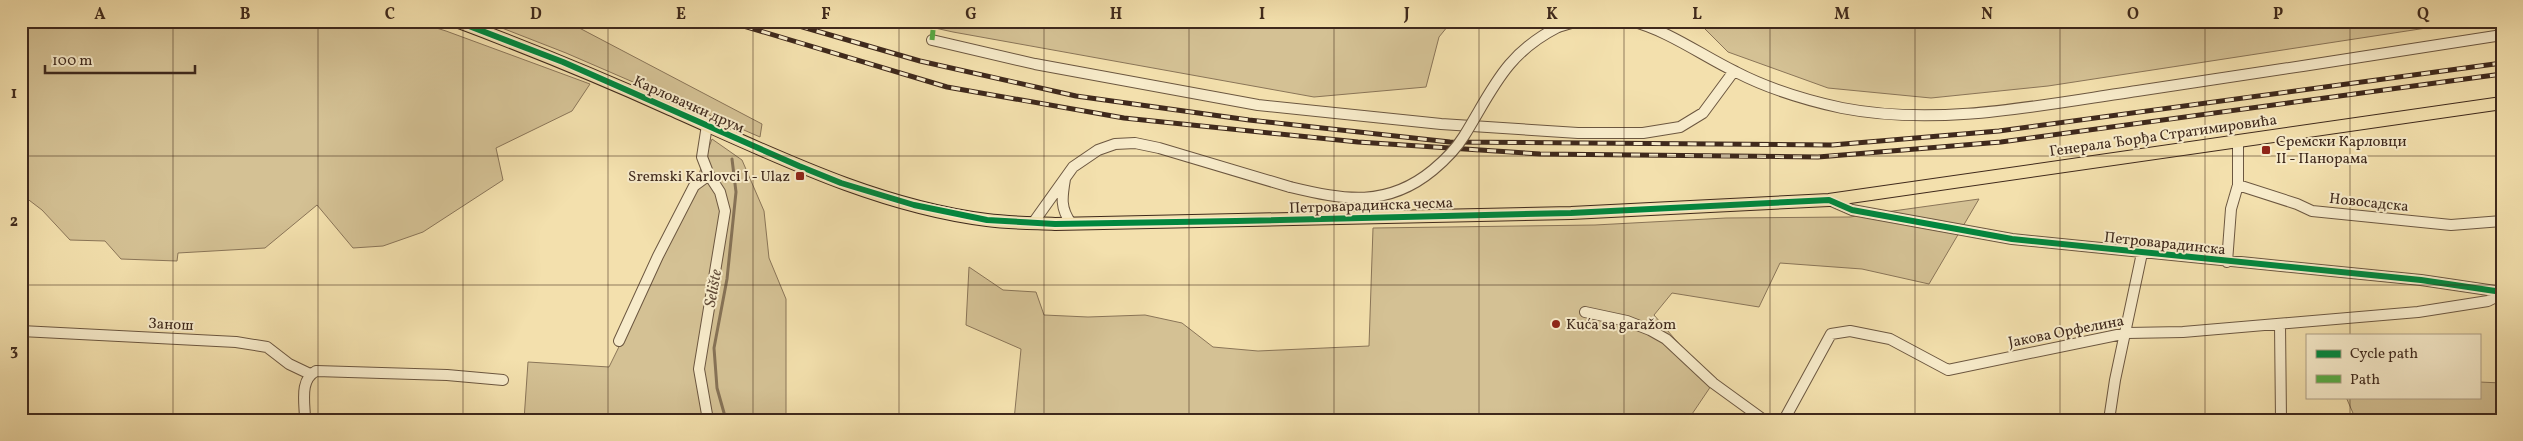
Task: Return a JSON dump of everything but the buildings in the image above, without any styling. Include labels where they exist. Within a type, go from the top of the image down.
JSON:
[{"type":"main road","name":"Карловачки друм","points":[[456,21],[563,62],[807,169],[872,193],[914,205]]},
{"type":"main road","name":"Генерала Ђорђа Стратимировића","points":[[1829,200],[2502,102]]},
{"type":"main road","name":"Петроварадинска чесма","points":[[914,205],[987,220],[1071,223],[1236,221],[1571,212],[1829,200]]},
{"type":"street","points":[[1033,223],[1073,167],[1098,150],[1115,144],[1135,143],[1159,148],[1290,187],[1327,196],[1353,199],[1380,197],[1410,186],[1445,160],[1463,138],[1511,60],[1543,34],[1578,21]]},
{"type":"street","points":[[1631,21],[1648,26],[1672,37],[1734,71],[1776,90],[1844,108],[1892,113],[1987,112],[2092,98],[2502,35]]},
{"type":"street","points":[[932,40],[1044,66],[1258,105],[1441,124],[1578,133],[1643,134],[1680,127],[1703,113],[1734,71]]},
{"type":"street","points":[[707,125],[702,157],[709,175],[720,192],[725,211],[699,369],[708,420]]},
{"type":"street","points":[[2228,262],[2231,209],[2238,185],[2238,141]]},
{"type":"street","points":[[619,341],[658,256],[694,186],[709,175]]},
{"type":"street","points":[[1066,176],[1061,204],[1064,214],[1071,223]]},
{"type":"street","name":"Новосадска","points":[[2238,185],[2297,204],[2312,211],[2451,225],[2502,222]]},
{"type":"street","name":"Петроварадинска","points":[[1829,200],[1852,210],[2012,239],[2421,280],[2502,293]]},
{"type":"street","points":[[2110,420],[2115,380],[2127,333],[2142,253]]},
{"type":"street","name":"Јакова Орфелина","points":[[1784,420],[1832,334],[1850,332],[1890,338],[1948,370],[2127,333],[2183,332],[2418,312],[2488,301],[2502,293]]},
{"type":"street","points":[[1584,312],[1627,321],[1666,339],[1713,382],[1764,420]]},
{"type":"street","points":[[2280,324],[2281,420]]},
{"type":"street","name":"Занош","points":[[21,331],[236,342],[268,347],[289,364],[310,374]]},
{"type":"street","points":[[305,420],[305,383],[310,374],[322,370],[503,380]]},
{"type":"shaded area","points":[[21,21],[414,21],[590,84],[572,111],[496,148],[503,180],[423,232],[383,246],[353,248],[317,205],[265,248],[178,253],[177,261],[121,259],[105,241],[70,240],[42,210],[21,194]]},
{"type":"shaded area","points":[[484,21],[566,21],[762,124],[760,137],[566,53]]},
{"type":"shaded area","points":[[927,21],[1452,21],[1439,37],[1426,87],[1314,97],[953,32],[926,26]]},
{"type":"shaded area","points":[[1697,21],[2472,21],[2048,86],[1931,98],[1828,88],[1728,52]]},
{"type":"shaded area","points":[[712,139],[742,160],[764,211],[769,258],[786,299],[786,420],[524,420],[528,362],[609,367],[683,217]]},
{"type":"shaded area","points":[[1979,199],[1929,284],[1862,269],[1780,263],[1759,307],[1672,293],[1654,315],[1713,383],[1688,420],[1014,420],[1021,349],[966,325],[969,267],[1003,290],[1036,292],[1044,315],[1088,317],[1145,315],[1182,323],[1213,347],[1258,351],[1369,346],[1373,228],[1595,225],[1726,218],[1850,217]]},
{"type":"shaded area","points":[[2480,382],[2502,383],[2502,420],[2356,420],[2346,398],[2480,398]]},
{"type":"waterway","name":"Selište","points":[[726,420],[717,388],[714,348],[727,279],[736,192],[732,159]]},
{"type":"railway","points":[[727,21],[947,87],[1124,118],[1358,142],[1540,154],[1818,157],[2001,142],[2502,74]]},
{"type":"railway","points":[[782,21],[920,61],[1076,96],[1249,120],[1450,142],[1832,145],[1999,131],[2502,63]]},
{"type":"marked path","points":[[932,40],[934,21]]},
{"type":"cycle path","points":[[456,21],[563,62],[841,183],[914,205],[987,220],[1055,224],[1236,221],[1571,213],[1829,200],[1852,210],[2012,239],[2421,280],[2502,292]]},
{"type":"place","name":"Сремски Карловци II - Панорама","points":[[2266,150]]},
{"type":"place","name":"Sremski Karlovci I - Ulaz","points":[[800,176]]},
{"type":"place","name":"Kuća sa garažom","points":[[1556,324]]}]
